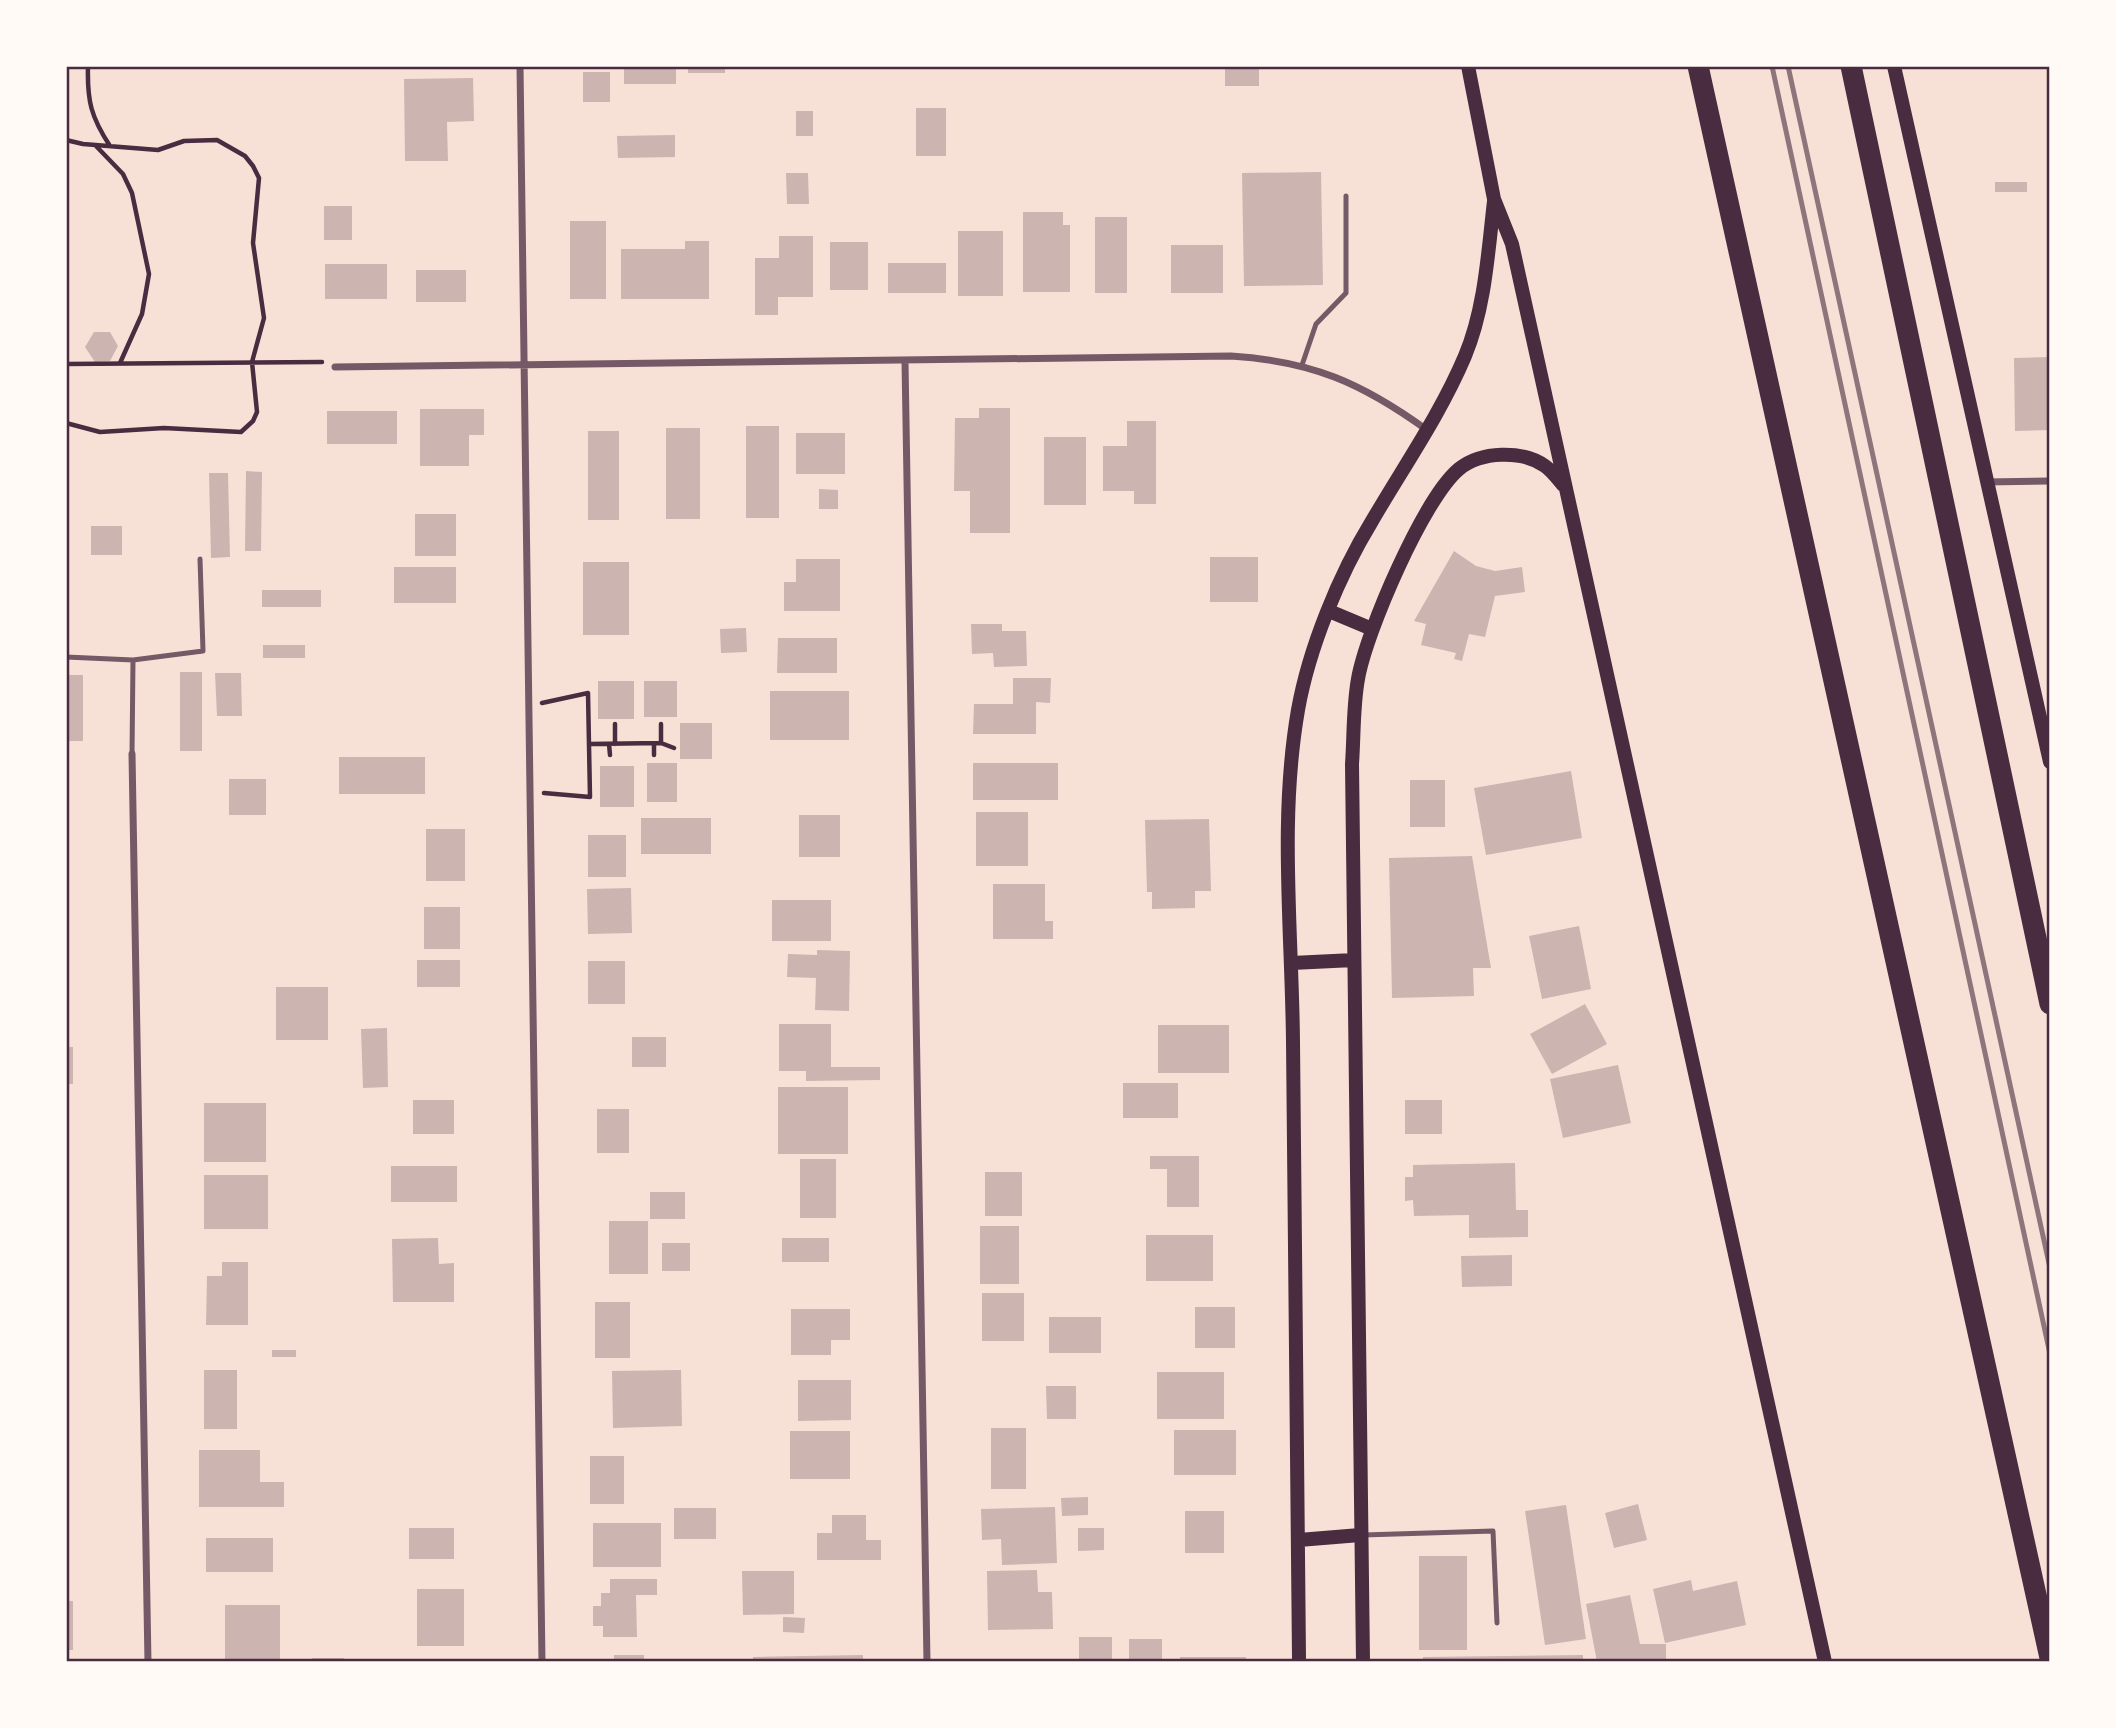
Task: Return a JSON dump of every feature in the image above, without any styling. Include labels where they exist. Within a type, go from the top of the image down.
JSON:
[{"type":"highway","points":[[1698,66],[2049,1658]]},
{"type":"highway","points":[[1852,66],[2049,1004]]},
{"type":"main road","points":[[1468,66],[1494,200],[1512,244],[1825,1661]]},
{"type":"main road","points":[[1894,66],[2049,762]]},
{"type":"main road","points":[[1300,1661],[1292,963],[1286,796],[1298,708],[1312,653],[1329,611],[1369,525],[1427,430],[1466,353],[1479,310],[1494,200]]},
{"type":"main road","points":[[1363,1661],[1352,764],[1358,679],[1372,629],[1418,527],[1459,469],[1484,457],[1517,456],[1547,467],[1566,488]]},
{"type":"main road","points":[[1329,611],[1372,629]]},
{"type":"main road","points":[[1292,963],[1354,960]]},
{"type":"main road","points":[[1298,1540],[1360,1535]]},
{"type":"street","points":[[520,66],[522,365],[542,1661]]},
{"type":"street","points":[[335,368],[1231,356],[1275,359],[1319,369],[1372,393],[1427,430]]},
{"type":"street","points":[[905,362],[927,1661]]},
{"type":"street","points":[[1985,482],[2049,481]]},
{"type":"street","points":[[132,754],[148,1661]]},
{"type":"lane","points":[[1302,365],[1316,324],[1346,293],[1346,196]]},
{"type":"lane","points":[[66,657],[133,660],[203,651],[200,559]]},
{"type":"lane","points":[[132,754],[133,660]]},
{"type":"lane","points":[[1360,1535],[1493,1531],[1497,1623]]},
{"type":"path","points":[[88,66],[87,91],[93,120],[110,146]]},
{"type":"path","points":[[66,140],[158,150],[184,141],[204,138],[229,145],[253,166],[259,178],[253,243],[264,318],[252,362],[257,412],[253,421],[241,432],[164,428],[100,432],[66,423]]},
{"type":"path","points":[[95,145],[123,174],[132,193],[149,274],[142,314],[120,363]]},
{"type":"path","points":[[66,364],[330,362],[335,368]]},
{"type":"path","points":[[528,706],[589,693],[590,797],[529,792]]},
{"type":"path","points":[[610,755],[615,724]]},
{"type":"path","points":[[661,724],[661,743]]},
{"type":"path","points":[[589,744],[661,743],[674,748]]},
{"type":"path","points":[[654,744],[654,755]]},
{"type":"building","points":[[417,66],[470,66],[470,69],[417,69]]},
{"type":"building","points":[[624,66],[676,66],[676,84],[624,84]]},
{"type":"building","points":[[688,66],[725,66],[725,73],[688,73]]},
{"type":"building","points":[[1225,66],[1259,66],[1259,86],[1225,86]]},
{"type":"building","points":[[583,72],[610,72],[610,102],[583,102]]},
{"type":"building","points":[[473,78],[474,121],[447,122],[448,161],[405,161],[404,79]]},
{"type":"building","points":[[916,108],[946,108],[946,156],[916,156]]},
{"type":"building","points":[[796,111],[813,111],[813,136],[796,136]]},
{"type":"building","points":[[675,135],[675,157],[618,158],[617,136]]},
{"type":"building","points":[[1321,172],[1323,285],[1244,286],[1242,173]]},
{"type":"building","points":[[786,173],[808,173],[809,204],[787,204]]},
{"type":"building","points":[[1995,182],[2027,182],[2027,192],[1995,192]]},
{"type":"building","points":[[324,206],[352,206],[352,240],[324,240]]},
{"type":"building","points":[[1023,212],[1063,212],[1063,225],[1070,225],[1070,292],[1023,292]]},
{"type":"building","points":[[1095,217],[1127,217],[1127,293],[1095,293]]},
{"type":"building","points":[[570,221],[606,221],[606,299],[570,299]]},
{"type":"building","points":[[958,231],[1003,231],[1003,296],[958,296]]},
{"type":"building","points":[[779,236],[813,236],[813,297],[778,297],[778,315],[755,315],[755,258],[779,258]]},
{"type":"building","points":[[685,241],[709,241],[709,299],[621,299],[621,249],[685,249]]},
{"type":"building","points":[[830,242],[868,242],[868,290],[830,290]]},
{"type":"building","points":[[1171,245],[1223,245],[1223,293],[1171,293]]},
{"type":"building","points":[[888,263],[946,263],[946,293],[888,293]]},
{"type":"building","points":[[325,264],[387,264],[387,299],[325,299]]},
{"type":"building","points":[[416,270],[466,270],[466,302],[416,302]]},
{"type":"building","points":[[94,332],[110,332],[118,346],[110,361],[95,362],[85,347]]},
{"type":"building","points":[[2050,357],[2050,430],[2015,431],[2014,358]]},
{"type":"building","points":[[979,408],[1010,408],[1010,533],[970,533],[970,491],[954,491],[955,418],[979,418]]},
{"type":"building","points":[[420,409],[484,409],[484,435],[469,435],[469,466],[420,466]]},
{"type":"building","points":[[327,411],[397,411],[397,444],[327,444]]},
{"type":"building","points":[[1127,421],[1156,421],[1156,504],[1134,504],[1134,491],[1103,491],[1103,446],[1127,446]]},
{"type":"building","points":[[746,426],[779,426],[779,518],[746,518]]},
{"type":"building","points":[[666,428],[700,428],[700,519],[666,519]]},
{"type":"building","points":[[588,431],[619,431],[619,520],[588,520]]},
{"type":"building","points":[[796,433],[845,433],[845,474],[796,474]]},
{"type":"building","points":[[1044,437],[1086,437],[1086,505],[1044,505]]},
{"type":"building","points":[[246,471],[262,472],[261,551],[245,551]]},
{"type":"building","points":[[209,473],[228,473],[230,557],[211,558]]},
{"type":"building","points":[[819,489],[838,490],[838,509],[819,509]]},
{"type":"building","points":[[415,514],[456,514],[456,556],[415,556]]},
{"type":"building","points":[[91,526],[122,526],[122,555],[91,555]]},
{"type":"building","points":[[1454,551],[1476,566],[1495,571],[1522,567],[1525,592],[1495,596],[1485,637],[1469,634],[1462,661],[1454,659],[1456,653],[1421,645],[1426,624],[1414,621]]},
{"type":"building","points":[[1210,557],[1258,557],[1258,602],[1210,602]]},
{"type":"building","points":[[796,559],[840,559],[840,611],[784,611],[784,582],[796,582]]},
{"type":"building","points":[[583,562],[629,562],[629,635],[583,635]]},
{"type":"building","points":[[394,567],[456,567],[456,603],[394,603]]},
{"type":"building","points":[[262,590],[321,590],[321,607],[262,607]]},
{"type":"building","points":[[971,624],[1002,624],[1002,631],[1026,631],[1027,666],[994,667],[993,653],[972,654]]},
{"type":"building","points":[[746,628],[747,652],[721,653],[720,629]]},
{"type":"building","points":[[778,638],[837,638],[837,673],[777,673]]},
{"type":"building","points":[[263,645],[305,645],[305,658],[263,658]]},
{"type":"building","points":[[180,672],[202,672],[202,751],[180,751]]},
{"type":"building","points":[[215,673],[241,673],[242,716],[217,716]]},
{"type":"building","points":[[66,675],[83,675],[83,741],[66,741]]},
{"type":"building","points":[[1013,678],[1051,678],[1050,703],[1036,702],[1036,734],[973,734],[974,704],[1013,704]]},
{"type":"building","points":[[598,681],[634,681],[634,719],[598,719]]},
{"type":"building","points":[[644,681],[677,681],[677,717],[644,717]]},
{"type":"building","points":[[770,691],[849,691],[849,740],[770,740]]},
{"type":"building","points":[[680,723],[712,723],[712,759],[680,759]]},
{"type":"building","points":[[339,757],[425,757],[425,794],[339,794]]},
{"type":"building","points":[[647,763],[677,763],[677,802],[647,802]]},
{"type":"building","points":[[973,763],[1058,763],[1058,800],[973,800]]},
{"type":"building","points":[[600,766],[634,766],[634,807],[600,807]]},
{"type":"building","points":[[1571,771],[1582,838],[1486,855],[1474,788]]},
{"type":"building","points":[[229,779],[266,779],[266,815],[229,815]]},
{"type":"building","points":[[1410,780],[1445,780],[1445,827],[1410,827]]},
{"type":"building","points":[[976,812],[1028,812],[1028,866],[976,866]]},
{"type":"building","points":[[799,815],[840,815],[840,857],[799,857]]},
{"type":"building","points":[[641,818],[711,818],[711,854],[641,854]]},
{"type":"building","points":[[1209,819],[1211,891],[1195,891],[1195,908],[1152,909],[1152,892],[1147,892],[1145,820]]},
{"type":"building","points":[[426,829],[465,829],[465,881],[426,881]]},
{"type":"building","points":[[588,835],[626,835],[626,877],[588,877]]},
{"type":"building","points":[[1472,856],[1491,968],[1473,968],[1474,996],[1392,998],[1389,858]]},
{"type":"building","points":[[993,884],[1045,884],[1045,921],[1053,921],[1053,939],[993,939]]},
{"type":"building","points":[[631,888],[632,933],[588,934],[587,889]]},
{"type":"building","points":[[772,900],[831,900],[831,941],[772,941]]},
{"type":"building","points":[[424,907],[460,907],[460,949],[424,949]]},
{"type":"building","points":[[1579,926],[1591,989],[1542,999],[1529,936]]},
{"type":"building","points":[[817,950],[850,951],[849,1011],[815,1010],[816,978],[787,977],[788,954],[817,955]]},
{"type":"building","points":[[417,960],[460,960],[460,987],[417,987]]},
{"type":"building","points":[[588,961],[625,961],[625,1004],[588,1004]]},
{"type":"building","points":[[276,987],[328,987],[328,1040],[276,1040]]},
{"type":"building","points":[[1585,1004],[1607,1044],[1552,1074],[1530,1034]]},
{"type":"building","points":[[779,1024],[831,1024],[831,1067],[880,1067],[880,1080],[806,1081],[806,1071],[779,1071]]},
{"type":"building","points":[[1158,1025],[1229,1025],[1229,1073],[1158,1073]]},
{"type":"building","points":[[387,1028],[388,1087],[363,1088],[361,1029]]},
{"type":"building","points":[[632,1037],[666,1037],[666,1067],[632,1067]]},
{"type":"building","points":[[66,1047],[73,1047],[73,1084],[66,1084]]},
{"type":"building","points":[[1618,1065],[1631,1123],[1563,1138],[1550,1079]]},
{"type":"building","points":[[1123,1083],[1178,1083],[1178,1118],[1123,1118]]},
{"type":"building","points":[[778,1087],[848,1087],[848,1154],[778,1154]]},
{"type":"building","points":[[413,1100],[454,1100],[454,1134],[413,1134]]},
{"type":"building","points":[[1405,1100],[1442,1100],[1442,1134],[1405,1134]]},
{"type":"building","points":[[204,1103],[266,1103],[266,1162],[204,1162]]},
{"type":"building","points":[[597,1109],[629,1109],[629,1153],[597,1153]]},
{"type":"building","points":[[1150,1156],[1199,1156],[1199,1207],[1167,1207],[1167,1169],[1150,1169]]},
{"type":"building","points":[[800,1159],[836,1159],[836,1218],[800,1218]]},
{"type":"building","points":[[1515,1163],[1516,1210],[1528,1210],[1528,1237],[1469,1238],[1469,1215],[1414,1216],[1413,1200],[1405,1201],[1405,1177],[1413,1177],[1413,1165]]},
{"type":"building","points":[[391,1166],[457,1166],[457,1202],[391,1202]]},
{"type":"building","points":[[985,1172],[1022,1172],[1022,1216],[985,1216]]},
{"type":"building","points":[[204,1175],[268,1175],[268,1229],[204,1229]]},
{"type":"building","points":[[650,1192],[685,1192],[685,1219],[650,1219]]},
{"type":"building","points":[[609,1221],[648,1221],[648,1274],[609,1274]]},
{"type":"building","points":[[980,1226],[1019,1226],[1019,1284],[980,1284]]},
{"type":"building","points":[[1146,1235],[1213,1235],[1213,1281],[1146,1281]]},
{"type":"building","points":[[438,1238],[439,1264],[454,1263],[454,1302],[393,1302],[392,1239]]},
{"type":"building","points":[[782,1238],[829,1238],[829,1262],[782,1262]]},
{"type":"building","points":[[662,1243],[690,1243],[690,1271],[662,1271]]},
{"type":"building","points":[[1512,1255],[1512,1286],[1462,1287],[1461,1256]]},
{"type":"building","points":[[222,1262],[248,1262],[248,1325],[206,1325],[207,1276],[222,1276]]},
{"type":"building","points":[[982,1293],[1024,1293],[1024,1341],[982,1341]]},
{"type":"building","points":[[595,1302],[630,1302],[630,1358],[595,1358]]},
{"type":"building","points":[[1195,1307],[1235,1307],[1235,1348],[1195,1348]]},
{"type":"building","points":[[791,1309],[850,1309],[850,1340],[831,1340],[831,1355],[791,1355]]},
{"type":"building","points":[[1049,1317],[1101,1317],[1101,1353],[1049,1353]]},
{"type":"building","points":[[272,1350],[296,1350],[296,1357],[272,1357]]},
{"type":"building","points":[[204,1370],[237,1370],[237,1429],[204,1429]]},
{"type":"building","points":[[681,1370],[682,1426],[613,1428],[612,1371]]},
{"type":"building","points":[[1157,1372],[1224,1372],[1224,1419],[1157,1419]]},
{"type":"building","points":[[798,1380],[851,1380],[851,1420],[798,1421]]},
{"type":"building","points":[[1046,1386],[1076,1386],[1076,1419],[1047,1419]]},
{"type":"building","points":[[991,1428],[1026,1428],[1026,1489],[991,1489]]},
{"type":"building","points":[[1174,1430],[1236,1430],[1236,1475],[1174,1475]]},
{"type":"building","points":[[790,1431],[850,1431],[850,1479],[790,1479]]},
{"type":"building","points":[[199,1450],[260,1450],[260,1482],[284,1482],[284,1507],[199,1507]]},
{"type":"building","points":[[590,1456],[624,1456],[624,1504],[590,1504]]},
{"type":"building","points":[[1088,1497],[1088,1515],[1062,1516],[1061,1498]]},
{"type":"building","points":[[1638,1504],[1647,1540],[1614,1548],[1605,1513]]},
{"type":"building","points":[[1566,1505],[1586,1639],[1545,1645],[1525,1511]]},
{"type":"building","points":[[1055,1507],[1057,1563],[1002,1565],[1001,1539],[982,1540],[981,1509]]},
{"type":"building","points":[[674,1508],[716,1508],[716,1539],[674,1539]]},
{"type":"building","points":[[1185,1511],[1224,1511],[1224,1553],[1185,1553]]},
{"type":"building","points":[[832,1515],[866,1515],[866,1540],[881,1540],[881,1560],[817,1560],[817,1533],[832,1533]]},
{"type":"building","points":[[593,1523],[661,1523],[661,1567],[593,1567]]},
{"type":"building","points":[[409,1528],[454,1528],[454,1559],[409,1559]]},
{"type":"building","points":[[1078,1528],[1104,1528],[1104,1550],[1078,1551]]},
{"type":"building","points":[[206,1538],[273,1538],[273,1572],[206,1572]]},
{"type":"building","points":[[1419,1556],[1467,1556],[1467,1650],[1419,1650]]},
{"type":"building","points":[[1037,1570],[1038,1592],[1052,1592],[1053,1629],[988,1630],[987,1571]]},
{"type":"building","points":[[742,1571],[794,1571],[794,1614],[743,1615]]},
{"type":"building","points":[[610,1579],[657,1579],[657,1595],[636,1595],[637,1637],[603,1637],[603,1626],[593,1626],[593,1606],[601,1606],[601,1593],[610,1593]]},
{"type":"building","points":[[1691,1580],[1693,1591],[1737,1581],[1746,1625],[1665,1643],[1653,1589]]},
{"type":"building","points":[[417,1589],[464,1589],[464,1646],[417,1646]]},
{"type":"building","points":[[1630,1595],[1640,1644],[1666,1644],[1666,1662],[1597,1662],[1586,1604]]},
{"type":"building","points":[[66,1601],[73,1601],[73,1650],[66,1650]]},
{"type":"building","points":[[225,1605],[280,1605],[280,1662],[225,1662]]},
{"type":"building","points":[[783,1617],[805,1618],[804,1633],[783,1632]]},
{"type":"building","points":[[1079,1637],[1112,1637],[1112,1662],[1079,1662]]},
{"type":"building","points":[[1129,1639],[1162,1639],[1162,1662],[1129,1662]]},
{"type":"building","points":[[614,1655],[644,1655],[644,1662],[614,1662]]},
{"type":"building","points":[[863,1655],[863,1662],[753,1662],[753,1657]]},
{"type":"building","points":[[1583,1655],[1583,1662],[1423,1662],[1423,1657]]},
{"type":"building","points":[[1180,1657],[1246,1657],[1246,1662],[1180,1662]]},
{"type":"building","points":[[312,1658],[344,1658],[344,1662],[312,1662]]},
{"type":"railway","points":[[1772,66],[2050,1354]]},
{"type":"railway","points":[[1788,66],[2050,1268]]}]
